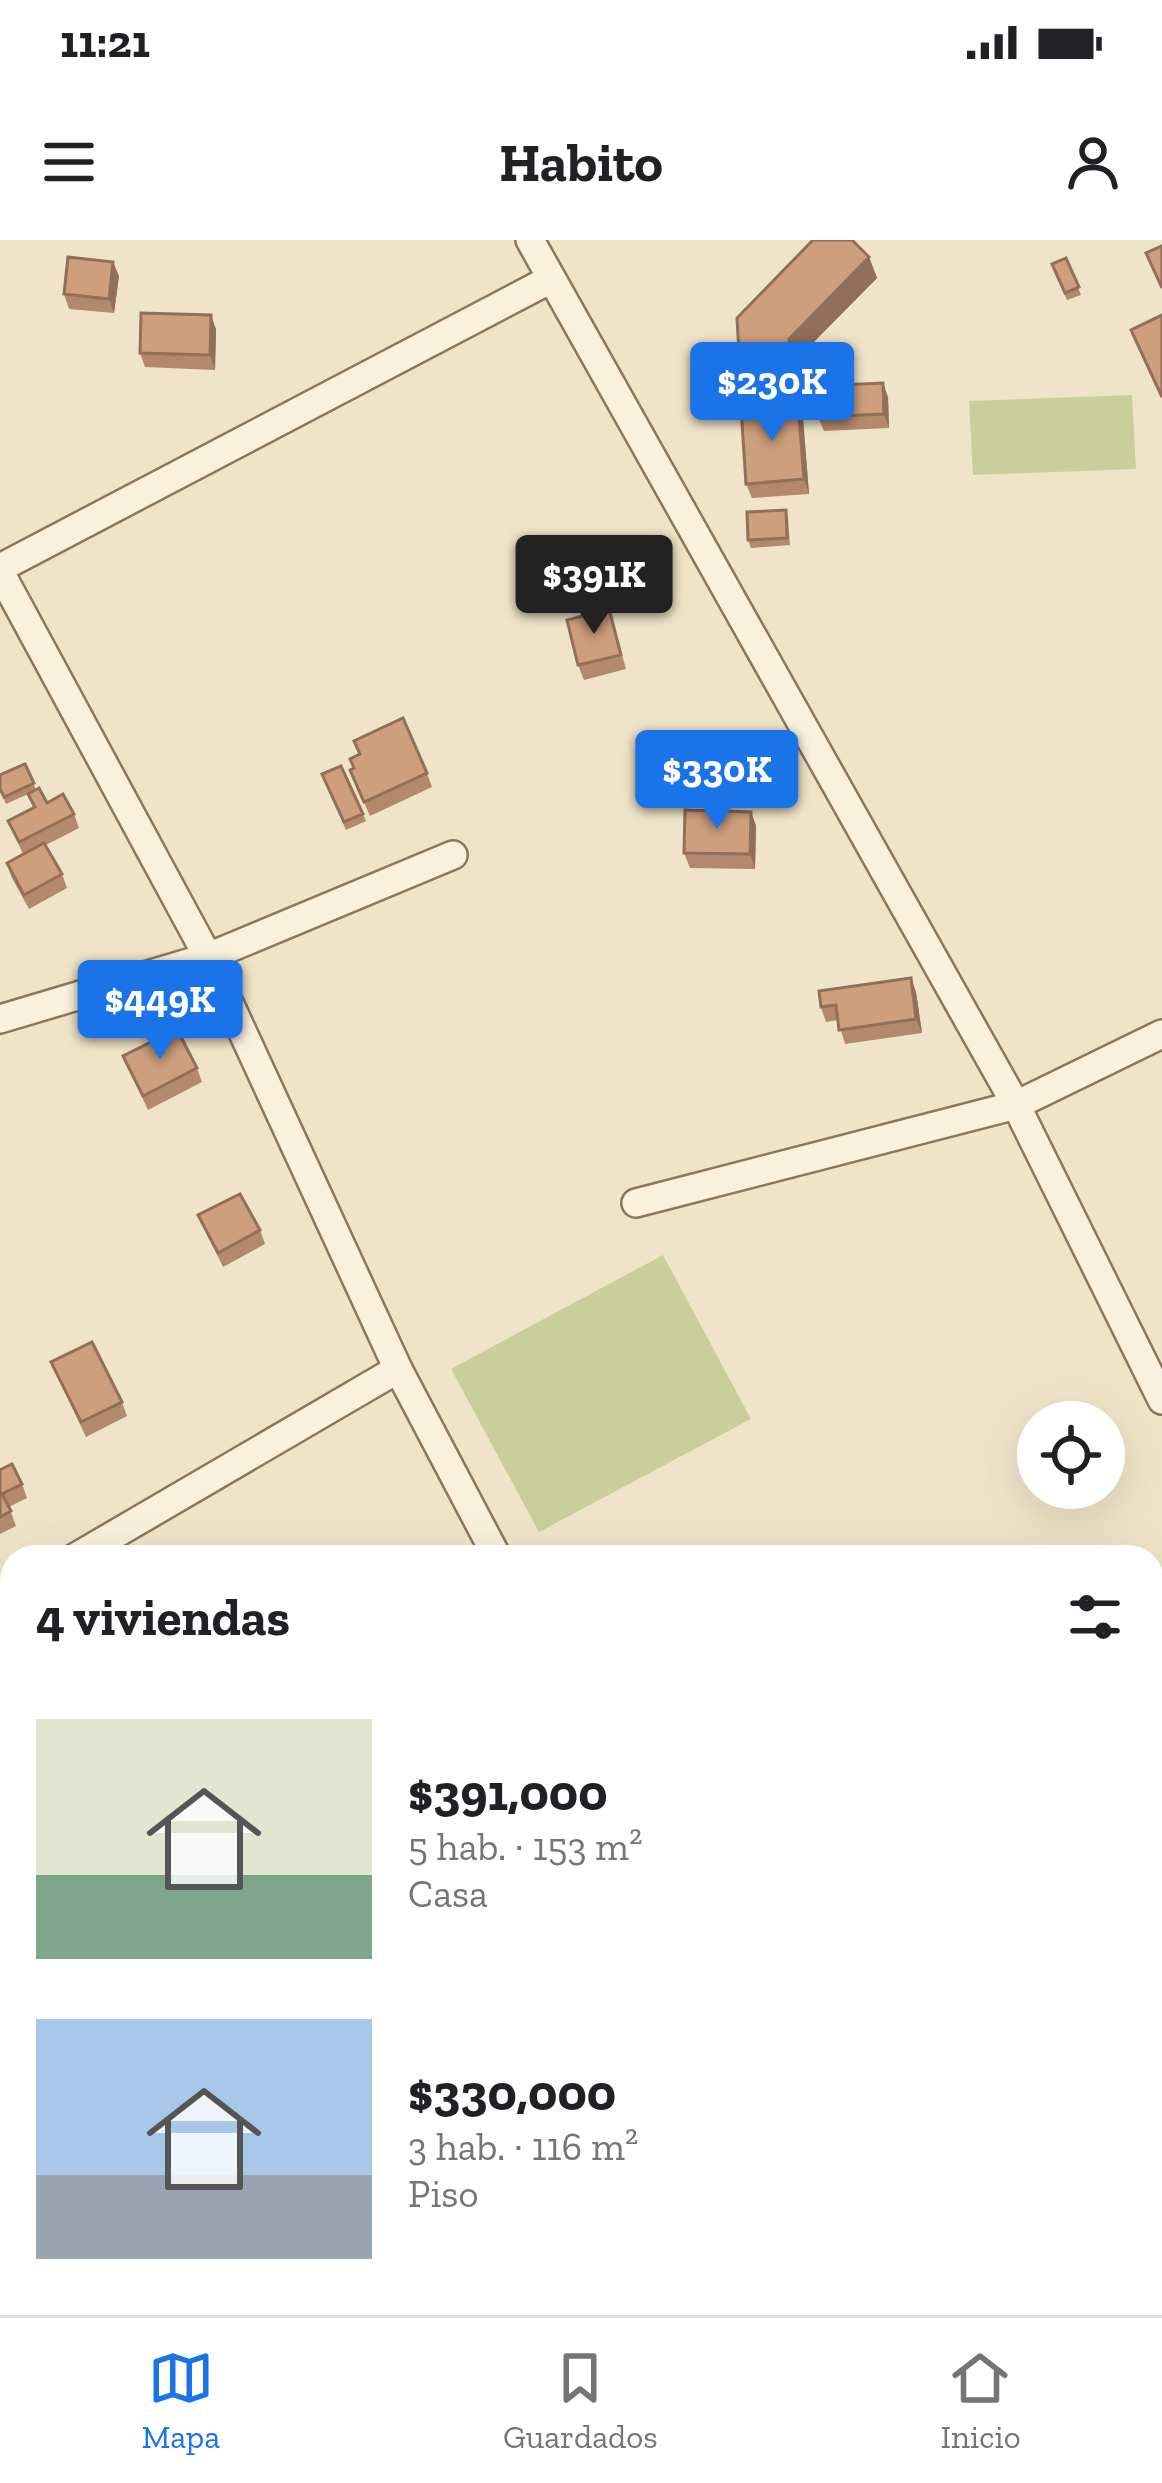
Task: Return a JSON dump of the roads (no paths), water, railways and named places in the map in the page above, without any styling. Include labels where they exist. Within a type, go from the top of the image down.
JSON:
[{"type":"street","points":[[530,240],[1016,1105],[1162,1400]]},
{"type":"street","points":[[491,1545],[398,1369],[208,957],[0,570],[549,280]]},
{"type":"street","points":[[0,1018],[208,957],[453,855]]},
{"type":"street","points":[[636,1203],[1016,1105],[1162,1034]]},
{"type":"street","points":[[97,1545],[398,1369]]}]
